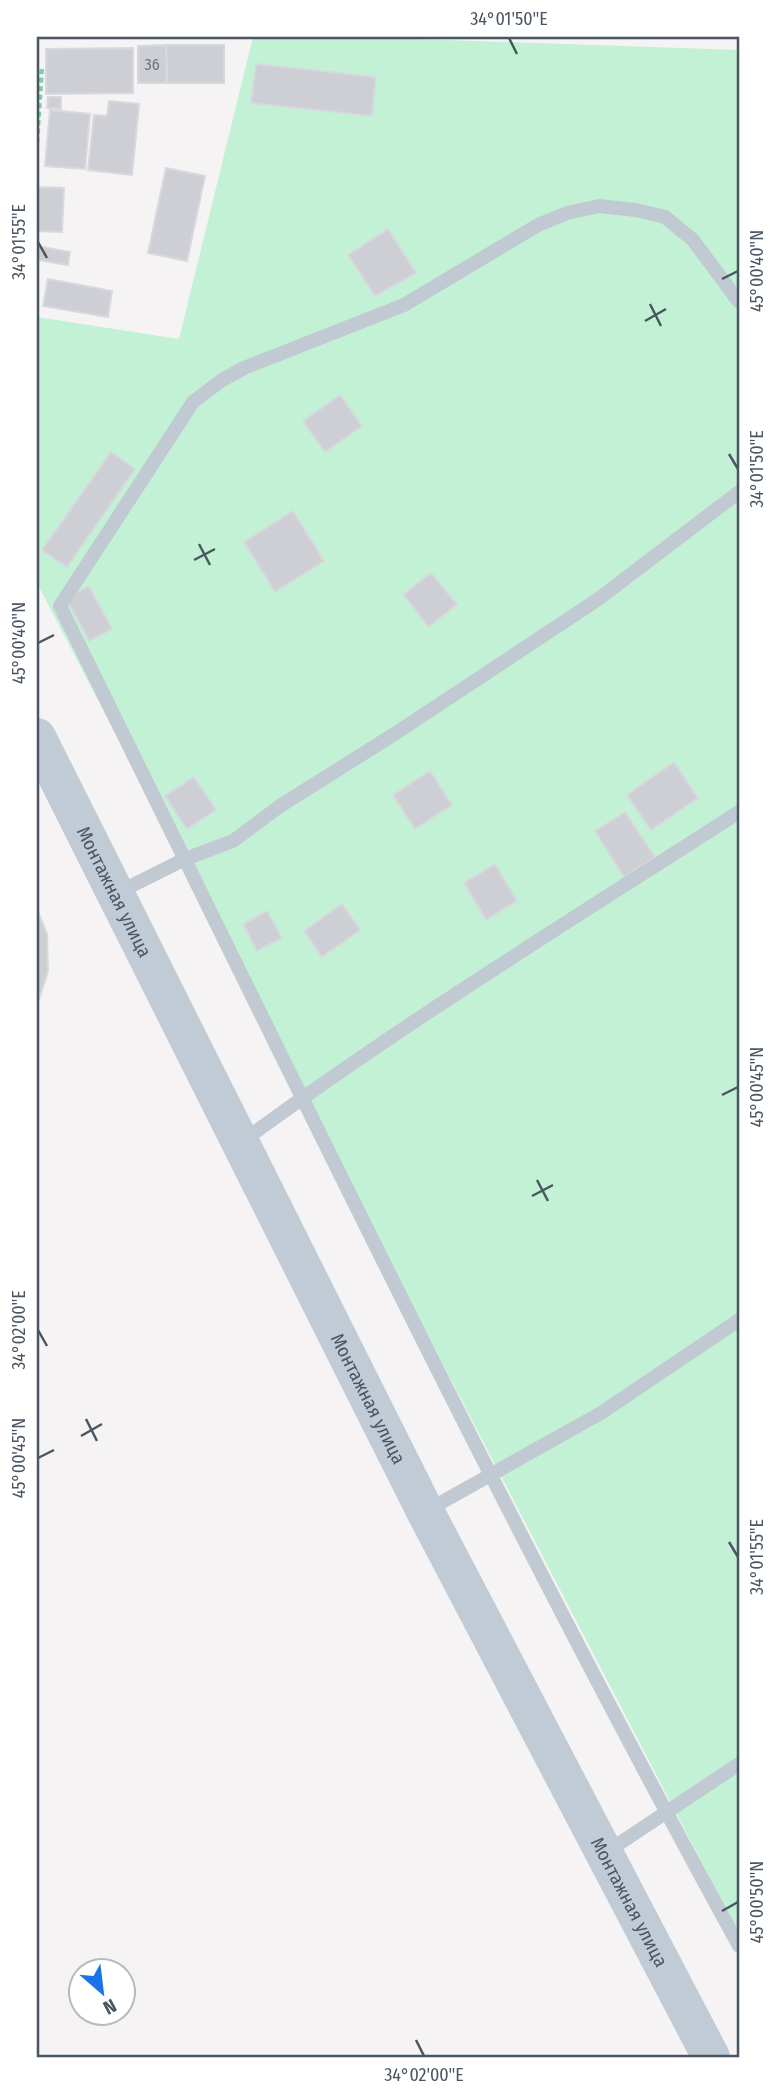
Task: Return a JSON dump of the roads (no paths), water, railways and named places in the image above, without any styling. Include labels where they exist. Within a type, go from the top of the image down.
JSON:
[{"type":"street","name":"Монтажная улица","points":[[37,737],[425,1511],[711,2057]]},
{"type":"lane","points":[[739,302],[693,240],[665,217],[636,210],[599,206],[567,213],[538,225],[404,304],[244,368],[222,380],[193,402],[60,606],[301,1099],[491,1475],[739,1946]]},
{"type":"lane","points":[[114,894],[185,859],[233,841],[280,806],[407,726],[597,600],[739,492]]},
{"type":"lane","points":[[240,1144],[301,1099],[739,812]]},
{"type":"lane","points":[[425,1511],[601,1413],[739,1320]]},
{"type":"lane","points":[[604,1854],[739,1764]]}]
